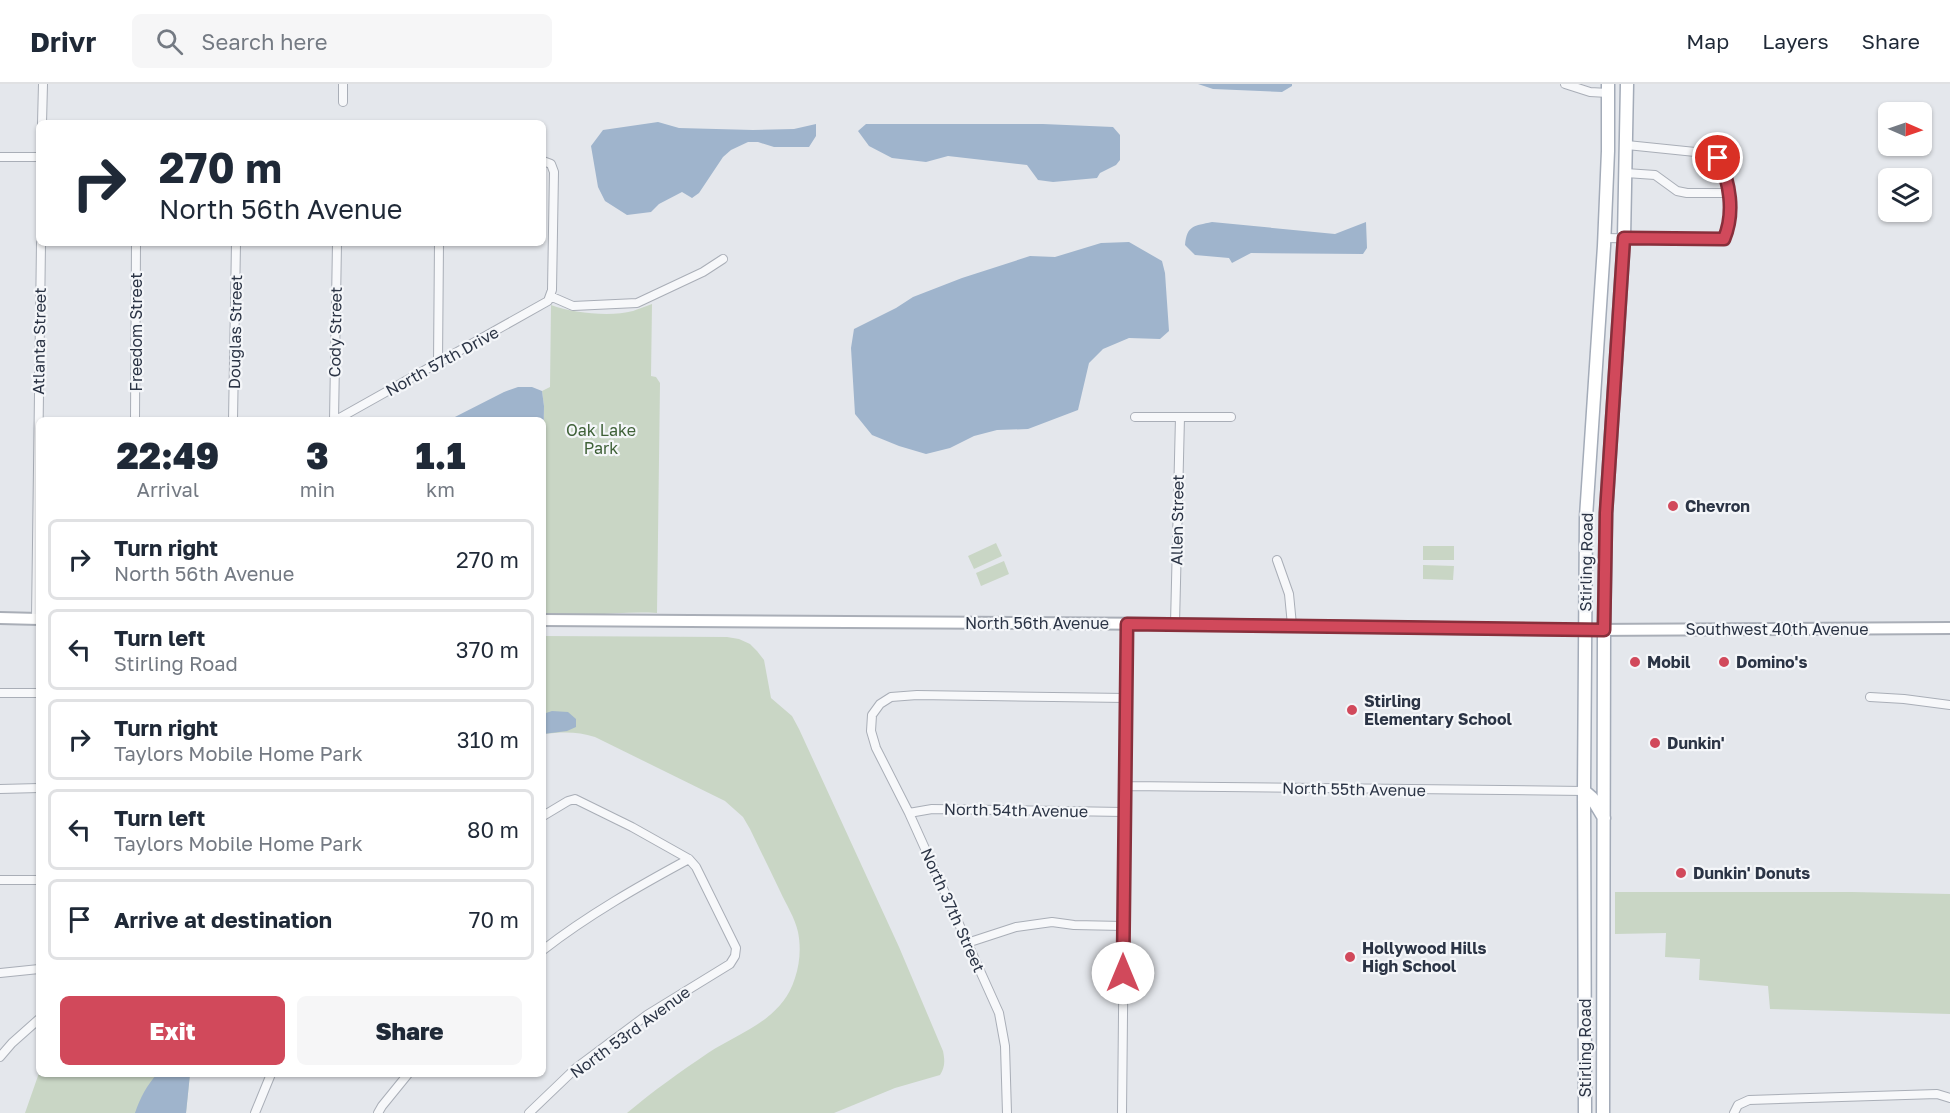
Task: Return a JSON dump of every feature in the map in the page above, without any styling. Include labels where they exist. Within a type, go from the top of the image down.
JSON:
[{"type":"main road","name":"Stirling Road","points":[[1603,1113],[1606,513],[1624,238],[1627,84]]},
{"type":"main road","name":"Stirling Road","points":[[1585,1113],[1584,792],[1588,486],[1605,238],[1608,88]]},
{"type":"main road","points":[[1584,792],[1592,798],[1605,819]]},
{"type":"street","points":[[42,84],[42,120]]},
{"type":"street","points":[[343,84],[343,102]]},
{"type":"street","points":[[1565,84],[1590,92],[1608,88]]},
{"type":"street","points":[[1605,238],[1724,239],[1729,222],[1727,175],[1718,158],[1705,153],[1627,145]]},
{"type":"street","points":[[0,157],[36,157]]},
{"type":"street","points":[[547,162],[554,172],[552,290],[549,299],[573,306],[638,303],[703,272],[723,259]]},
{"type":"street","points":[[1626,173],[1655,175],[1677,191],[1687,193],[1729,193]]},
{"type":"street","name":"Atlanta Street","points":[[40,417],[41,246]]},
{"type":"street","name":"Freedom Street","points":[[135,417],[136,246]]},
{"type":"street","name":"Douglas Street","points":[[233,417],[236,246]]},
{"type":"street","name":"Cody Street","points":[[335,417],[337,246]]},
{"type":"street","points":[[438,363],[439,246]]},
{"type":"street","name":"North 57th Drive","points":[[340,417],[549,299]]},
{"type":"street","points":[[1135,417],[1232,417]]},
{"type":"street","name":"Allen Street","points":[[1175,624],[1180,417]]},
{"type":"street","points":[[1277,560],[1289,594],[1292,626]]},
{"type":"street","points":[[0,618],[36,619]]},
{"type":"street","name":"North 56th Avenue","points":[[546,620],[1175,624],[1604,630]]},
{"type":"street","points":[[1122,1113],[1127,624]]},
{"type":"street","name":"Southwest 40th Avenue","points":[[1604,630],[1950,628]]},
{"type":"street","points":[[0,693],[36,693]]},
{"type":"street","name":"North 37th Street","points":[[1007,1113],[1005,1046],[999,1013],[909,813],[876,748],[871,731],[872,715],[880,704],[891,697],[917,695],[1126,698]]},
{"type":"street","points":[[1870,697],[1950,705]]},
{"type":"street","name":"North 55th Avenue","points":[[1125,786],[1584,792]]},
{"type":"street","points":[[0,789],[36,788]]},
{"type":"street","points":[[546,814],[575,799],[689,859]]},
{"type":"street","name":"North 54th Avenue","points":[[909,813],[932,809],[1124,812]]},
{"type":"street","points":[[546,948],[609,904],[689,859]]},
{"type":"street","name":"North 53rd Avenue","points":[[529,1113],[576,1068],[648,1015],[730,964],[735,956],[736,948],[696,867],[689,859]]},
{"type":"street","points":[[0,880],[36,880]]},
{"type":"street","points":[[967,943],[1016,927],[1052,922],[1124,926]]},
{"type":"street","points":[[0,973],[36,969]]},
{"type":"street","points":[[0,1057],[36,1022]]},
{"type":"street","points":[[255,1113],[270,1077]]},
{"type":"street","points":[[378,1113],[406,1077]]},
{"type":"street","points":[[1734,1113],[1738,1105],[1749,1100],[1937,1094],[1950,1098]]},
{"type":"green space","name":"Oak Lake Park","points":[[652,304],[651,376],[656,377],[660,383],[657,613],[546,617],[546,417],[544,417],[542,391],[550,387],[551,305],[603,314],[633,311]]},
{"type":"green space","points":[[996,543],[1002,556],[974,569],[968,556]]},
{"type":"green space","points":[[1423,546],[1454,546],[1454,560],[1423,560]]},
{"type":"green space","points":[[1004,561],[1009,574],[981,586],[976,573]]},
{"type":"green space","points":[[1423,565],[1454,566],[1453,580],[1423,579]]},
{"type":"green space","points":[[546,636],[727,637],[750,644],[764,660],[771,698],[792,716],[799,729],[899,947],[943,1051],[944,1064],[940,1075],[895,1088],[834,1113],[627,1113],[708,1053],[771,1014],[789,992],[795,978],[800,943],[793,916],[743,817],[725,801],[595,737],[569,732],[546,734]]},
{"type":"green space","points":[[1615,892],[1950,894],[1950,1014],[1770,1009],[1768,986],[1699,980],[1700,959],[1665,957],[1666,933],[1615,934]]},
{"type":"green space","points":[[38,1077],[190,1077],[186,1113],[25,1113]]},
{"type":"water","points":[[1198,84],[1292,84],[1292,86],[1282,92],[1213,89]]},
{"type":"water","points":[[658,122],[679,128],[753,130],[794,129],[816,124],[816,136],[809,147],[774,147],[758,142],[748,142],[731,150],[723,157],[699,193],[692,198],[682,192],[659,204],[651,212],[627,215],[605,201],[598,187],[591,146],[603,130]]},
{"type":"water","points":[[866,124],[1043,124],[1113,127],[1120,135],[1120,160],[1116,165],[1100,173],[1097,178],[1053,182],[1038,180],[1027,165],[948,156],[926,162],[892,158],[869,146],[858,131]]},
{"type":"water","points":[[1212,222],[1335,234],[1366,222],[1367,248],[1363,254],[1251,253],[1232,263],[1229,258],[1195,255],[1185,245],[1192,228]]},
{"type":"water","points":[[1129,242],[1162,261],[1169,331],[1160,339],[1129,338],[1103,349],[1089,363],[1078,410],[1028,429],[997,430],[974,436],[950,448],[926,454],[872,435],[855,414],[851,348],[854,329],[913,297],[1030,256],[1055,257],[1101,243]]},
{"type":"water","points":[[518,387],[532,387],[542,391],[544,417],[455,417]]},
{"type":"water","points":[[568,712],[576,719],[576,727],[567,731],[546,734],[546,713]]},
{"type":"water","points":[[155,1077],[190,1077],[186,1113],[135,1113]]},
{"type":"place","name":"Chevron","points":[[1673,506]]},
{"type":"place","name":"Mobil","points":[[1635,662]]},
{"type":"place","name":"Domino's","points":[[1724,662]]},
{"type":"place","name":"Stirling Elementary School","points":[[1352,710]]},
{"type":"place","name":"Dunkin'","points":[[1655,743]]},
{"type":"place","name":"Dunkin' Donuts","points":[[1681,873]]},
{"type":"place","name":"Hollywood Hills High School","points":[[1350,957]]},
{"type":"route","points":[[1123,973],[1127,624],[1604,630],[1606,513],[1624,238],[1724,239],[1730,216],[1729,193],[1727,175],[1718,158]]}]
